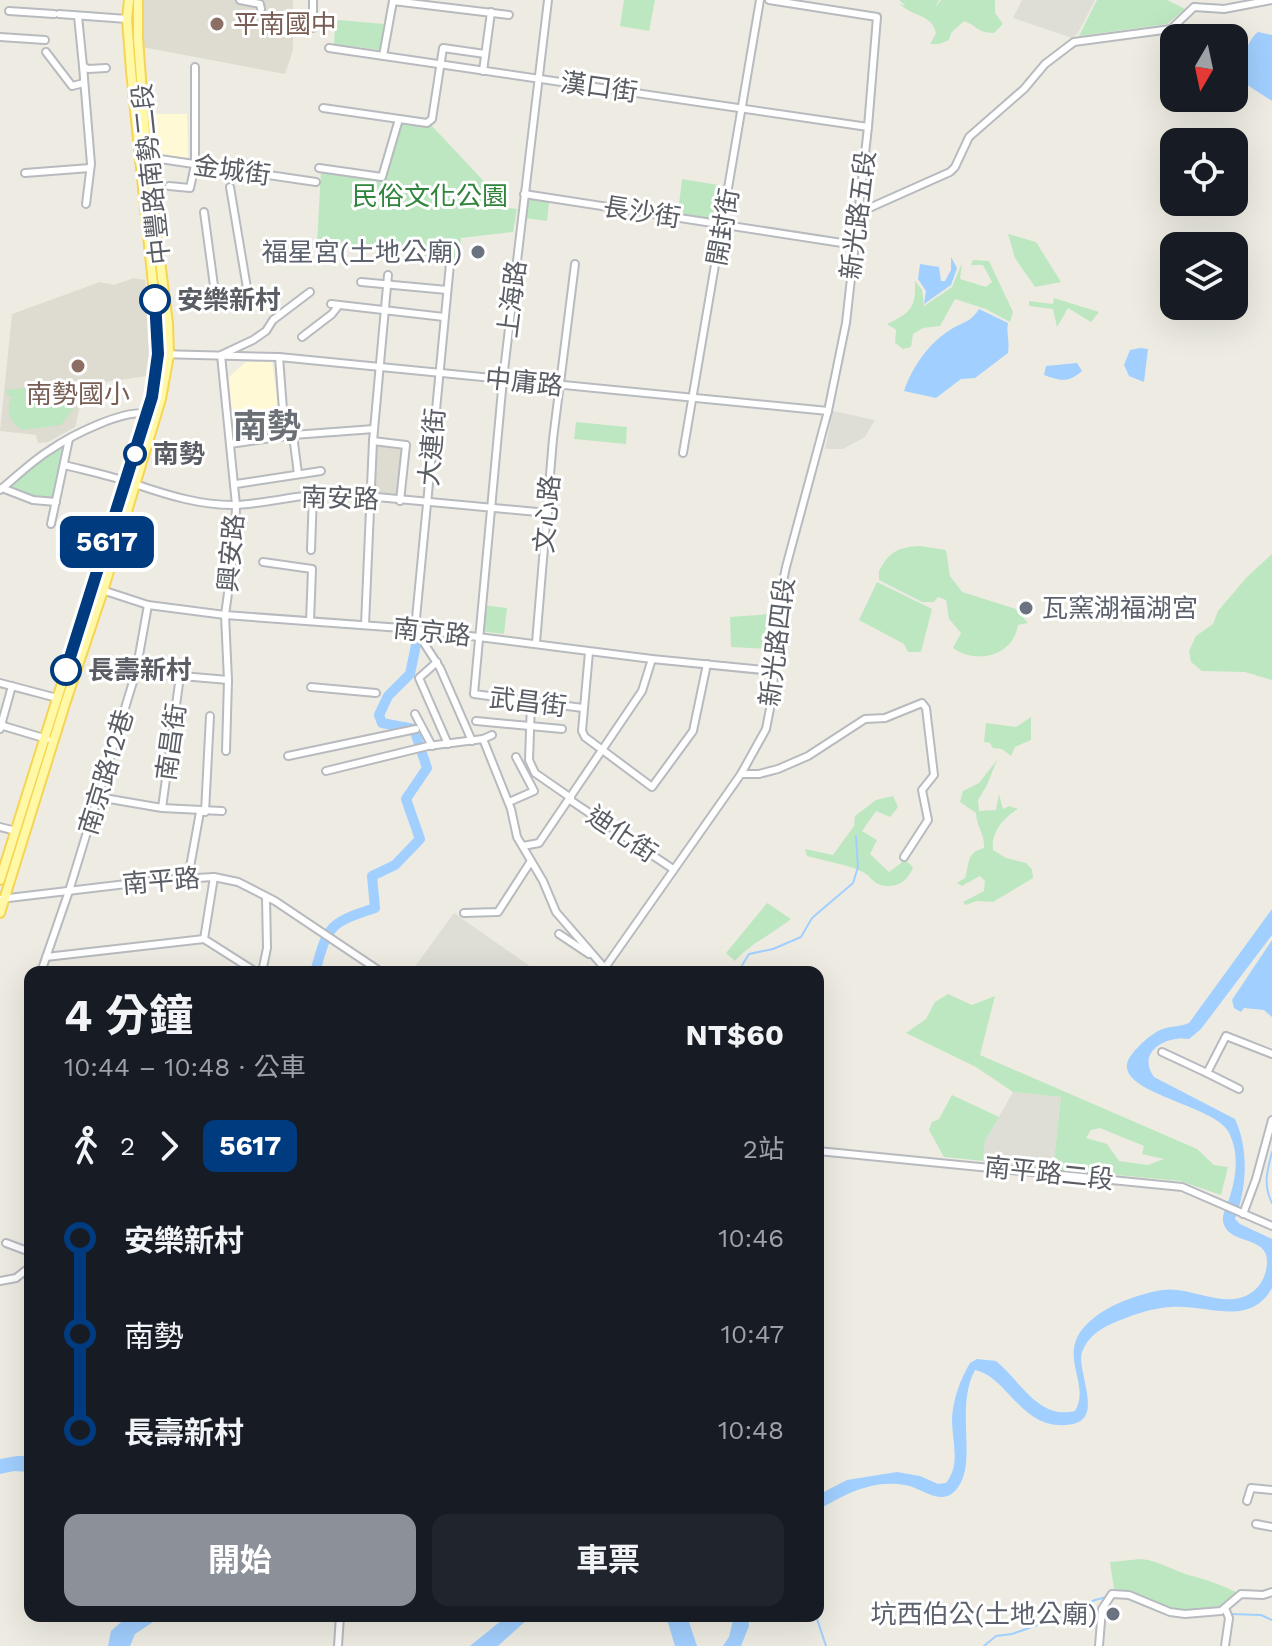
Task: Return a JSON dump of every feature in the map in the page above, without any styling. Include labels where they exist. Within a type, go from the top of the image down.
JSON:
[{"type":"main road","name":"中豐路南勢二段","points":[[129,0],[127,19],[158,354],[151,415]]},
{"type":"main road","name":"中豐路南勢二段","points":[[0,913],[50,740],[57,698],[130,483],[169,355],[168,323],[147,160],[138,0]]},
{"type":"main road","name":"中豐路南勢二段","points":[[0,880],[103,591],[130,483]]},
{"type":"street","points":[[240,0],[260,4],[261,9]]},
{"type":"street","points":[[313,0],[313,28]]},
{"type":"street","points":[[383,56],[393,1],[396,0],[446,3],[509,15]]},
{"type":"street","name":"上海路","points":[[474,694],[503,379],[548,0]]},
{"type":"street","name":"開封街","points":[[683,453],[760,0]]},
{"type":"street","name":"新光路五段","points":[[769,0],[877,17],[846,323],[828,411]]},
{"type":"street","points":[[858,213],[950,172],[969,137],[1024,89],[1045,64],[1076,41],[1171,29],[1194,7],[1224,9],[1272,0]]},
{"type":"street","points":[[9,11],[127,19]]},
{"type":"street","points":[[483,71],[491,12]]},
{"type":"street","points":[[78,16],[90,168],[86,204]]},
{"type":"street","points":[[0,37],[45,40]]},
{"type":"street","name":"漢口街","points":[[329,48],[868,127]]},
{"type":"street","points":[[323,108],[427,123],[432,119],[443,48],[485,54]]},
{"type":"street","points":[[46,52],[72,86],[84,83]]},
{"type":"street","points":[[83,66],[88,69],[106,68]]},
{"type":"street","points":[[169,186],[190,188],[195,165],[195,67]]},
{"type":"street","points":[[319,168],[382,177],[399,119]]},
{"type":"street","name":"金城街","points":[[147,160],[160,159],[316,182]]},
{"type":"street","points":[[25,173],[90,168]]},
{"type":"street","points":[[230,187],[248,294]]},
{"type":"street","name":"長沙街","points":[[524,194],[855,245]]},
{"type":"street","points":[[204,212],[217,308]]},
{"type":"street","name":"大連街","points":[[415,629],[450,264]]},
{"type":"street","name":"文心路","points":[[536,643],[559,385],[575,264]]},
{"type":"street","points":[[365,625],[373,441],[388,275]]},
{"type":"street","points":[[361,282],[447,290]]},
{"type":"street","name":"中庸路","points":[[221,355],[266,331],[273,320],[310,292]]},
{"type":"street","points":[[331,304],[444,317]]},
{"type":"street","points":[[302,337],[339,305]]},
{"type":"street","name":"中庸路","points":[[158,354],[279,357],[828,411]]},
{"type":"street","name":"興安路","points":[[221,355],[236,484],[235,542],[225,615],[228,680],[226,751]]},
{"type":"street","points":[[279,357],[289,435],[298,474]]},
{"type":"street","name":"新光路四段","points":[[608,966],[741,774],[766,729],[777,610],[828,411]]},
{"type":"street","points":[[1,489],[49,450],[69,439],[134,412],[151,415]]},
{"type":"street","points":[[230,444],[289,435],[374,429]]},
{"type":"street","points":[[51,524],[69,439]]},
{"type":"street","points":[[373,441],[406,445],[400,501]]},
{"type":"street","name":"南安路","points":[[64,465],[156,493],[204,502],[236,505],[313,494],[400,501],[427,500],[548,513]]},
{"type":"street","points":[[236,484],[321,471]]},
{"type":"street","points":[[1,489],[33,500],[56,502]]},
{"type":"street","points":[[311,550],[313,494]]},
{"type":"street","points":[[263,562],[312,569],[310,621]]},
{"type":"street","name":"南京路","points":[[93,587],[148,605],[225,615],[415,629],[589,652],[773,671]]},
{"type":"street","name":"南京路12巷","points":[[43,966],[136,672],[148,605]]},
{"type":"street","points":[[415,629],[437,662],[472,741]]},
{"type":"street","points":[[589,652],[582,731],[585,737],[652,787],[693,731],[707,664]]},
{"type":"street","points":[[523,846],[539,843],[571,799],[642,691],[652,659]]},
{"type":"street","points":[[437,662],[419,678],[448,744]]},
{"type":"street","points":[[136,672],[228,680]]},
{"type":"street","name":"南昌街","points":[[162,808],[180,676]]},
{"type":"street","points":[[0,683],[57,698]]},
{"type":"street","points":[[12,686],[0,727],[50,740]]},
{"type":"street","points":[[311,687],[376,693]]},
{"type":"street","name":"武昌街","points":[[474,694],[583,708]]},
{"type":"street","name":"迪化街","points":[[531,703],[528,752],[535,773],[673,869]]},
{"type":"street","points":[[741,774],[759,774],[778,769],[808,756],[865,719],[885,718],[923,704],[934,775],[922,790],[928,820],[904,857]]},
{"type":"street","points":[[415,714],[430,746]]},
{"type":"street","points":[[188,878],[202,812],[210,716]]},
{"type":"street","points":[[476,721],[562,729]]},
{"type":"street","points":[[288,756],[416,729]]},
{"type":"street","points":[[326,771],[492,735]]},
{"type":"street","points":[[483,739],[509,802],[517,837],[543,881],[556,912],[602,966]]},
{"type":"street","points":[[509,802],[534,791],[516,757]]},
{"type":"street","points":[[98,797],[162,808],[222,811]]},
{"type":"street","points":[[0,827],[16,831]]},
{"type":"street","points":[[464,913],[498,912],[531,861]]},
{"type":"street","points":[[204,939],[214,877]]},
{"type":"street","name":"南平路","points":[[2,899],[214,877],[238,882],[266,897],[372,966]]},
{"type":"street","points":[[261,966],[267,948],[266,897]]},
{"type":"street","points":[[559,934],[597,958]]},
{"type":"street","points":[[46,957],[204,939],[249,966]]},
{"type":"street","points":[[1207,1073],[1226,1036],[1272,1054]]},
{"type":"street","points":[[1162,1052],[1239,1089]]},
{"type":"street","points":[[1241,1213],[1272,1120]]},
{"type":"street","name":"南平路二段","points":[[824,1152],[1182,1187],[1272,1226]]},
{"type":"street","points":[[6,1243],[24,1250]]},
{"type":"street","points":[[0,1281],[16,1278],[24,1272]]},
{"type":"street","points":[[1247,1501],[1251,1488],[1272,1490]]},
{"type":"street","points":[[1256,1524],[1272,1527]]},
{"type":"street","points":[[1225,1646],[1227,1612],[1241,1594],[1263,1595],[1272,1592]]},
{"type":"street","points":[[1099,1646],[1102,1609],[1108,1598],[1129,1595],[1170,1612],[1185,1614],[1227,1612]]},
{"type":"street","points":[[338,1646],[340,1622]]},
{"type":"shaded area","name":"平南國中","points":[[141,0],[293,0],[293,50],[285,74],[142,47]]},
{"type":"shaded area","points":[[1022,0],[1095,0],[1078,33],[1072,38],[1013,18]]},
{"type":"shaded area","points":[[146,114],[187,114],[188,160],[150,157]]},
{"type":"shaded area","name":"南勢國小","points":[[134,278],[145,280],[153,355],[147,376],[85,385],[75,427],[48,442],[38,443],[36,435],[0,431],[12,314],[100,282],[114,285]]},
{"type":"shaded area","points":[[246,362],[272,362],[279,411],[232,421],[229,377]]},
{"type":"shaded area","points":[[833,411],[875,420],[865,437],[843,449],[825,449]]},
{"type":"shaded area","points":[[376,444],[403,445],[398,497],[376,496]]},
{"type":"shaded area","points":[[454,913],[530,966],[415,966]]},
{"type":"shaded area","points":[[1013,1092],[1061,1097],[1053,1169],[983,1161],[985,1141]]},
{"type":"green space","points":[[624,0],[655,0],[649,31],[620,26]]},
{"type":"green space","points":[[899,0],[939,0],[935,8],[941,0],[995,0],[995,13],[1003,24],[994,33],[980,30],[964,21],[951,33],[949,40],[930,44],[936,33],[934,27],[926,18],[905,8]]},
{"type":"green space","points":[[1097,0],[1167,0],[1185,9],[1167,24],[1079,36]]},
{"type":"green space","points":[[339,20],[384,24],[380,50],[334,44],[335,23]]},
{"type":"green space","name":"民俗文化公園","points":[[401,122],[432,126],[509,208],[517,209],[513,232],[461,238],[460,260],[317,244],[321,171],[383,179]]},
{"type":"green space","points":[[682,179],[724,186],[718,220],[678,213]]},
{"type":"green space","points":[[528,198],[549,202],[547,221],[525,218]]},
{"type":"green space","points":[[1008,234],[1036,242],[1061,282],[1035,287],[1015,258]]},
{"type":"green space","points":[[973,260],[989,261],[1013,312],[1010,322],[986,309],[955,299],[940,326],[923,328],[913,334],[911,347],[903,349],[895,343],[896,330],[887,324],[910,309],[915,281],[922,290],[924,306],[952,287],[962,263],[960,279],[986,287],[992,282],[983,265],[971,265]]},
{"type":"green space","points":[[1054,298],[1099,312],[1091,322],[1068,308],[1057,327],[1053,309],[1029,306],[1029,301],[1053,304]]},
{"type":"green space","points":[[72,383],[72,390],[66,391],[71,397],[73,409],[61,425],[23,430],[12,419],[9,406],[12,396],[7,396],[6,390]]},
{"type":"green space","points":[[576,422],[627,427],[626,444],[574,439]]},
{"type":"green space","points":[[69,439],[56,502],[2,488]]},
{"type":"green space","points":[[920,546],[946,550],[950,576],[962,592],[1016,609],[1028,623],[1018,625],[1009,644],[993,654],[973,656],[953,648],[961,633],[949,619],[946,600],[938,597],[934,602],[922,602],[879,580],[879,571],[891,555],[900,549]]},
{"type":"green space","points":[[1272,554],[1272,680],[1245,672],[1202,671],[1191,662],[1189,651],[1196,636],[1213,624],[1218,611]]},
{"type":"green space","points":[[877,582],[932,609],[921,652],[908,652],[904,644],[859,620]]},
{"type":"green space","points":[[482,605],[507,608],[504,634],[479,631]]},
{"type":"green space","points":[[770,614],[769,649],[731,647],[730,617]]},
{"type":"green space","points":[[1031,717],[1031,740],[1015,747],[1011,756],[984,742],[986,723],[1016,727]]},
{"type":"green space","points":[[997,760],[978,800],[979,811],[996,810],[999,794],[1003,809],[1009,806],[1018,809],[1000,826],[994,837],[993,850],[1006,858],[1026,863],[1032,869],[1033,878],[993,902],[976,901],[966,905],[963,902],[984,891],[985,881],[980,876],[962,886],[957,883],[965,878],[971,855],[984,848],[984,843],[976,813],[960,802],[963,791],[979,783]]},
{"type":"green space","points":[[893,796],[898,807],[890,817],[876,811],[862,831],[877,840],[870,854],[889,872],[905,860],[913,867],[904,881],[884,886],[856,869],[807,856],[805,849],[833,855],[854,826],[855,816],[876,800]]},
{"type":"green space","points":[[767,903],[791,919],[735,961],[726,953]]},
{"type":"green space","points":[[948,994],[972,1005],[995,996],[980,1055],[1197,1149],[1214,1165],[1228,1167],[1221,1195],[1180,1181],[1053,1169],[1061,1097],[1013,1092],[976,1067],[906,1033],[926,1019],[935,1002]],"holes":[[[1100,1128],[1144,1146],[1142,1154],[1164,1159],[1148,1165],[1119,1161],[1107,1144],[1086,1138],[1091,1130]]]},
{"type":"green space","points":[[952,1095],[999,1117],[985,1141],[983,1161],[944,1157],[929,1130]]},
{"type":"green space","points":[[1141,1559],[1236,1592],[1220,1606],[1189,1610],[1169,1607],[1114,1589],[1110,1562]]},
{"type":"water","points":[[1258,32],[1272,35],[1272,101],[1248,86],[1248,46]]},
{"type":"water","points":[[951,257],[957,268],[951,285],[924,304],[926,291],[918,279],[920,264],[939,267],[941,281],[945,281],[951,270]]},
{"type":"water","points":[[979,309],[1008,323],[1008,353],[975,378],[961,379],[936,398],[904,391],[912,372],[931,346]]},
{"type":"water","points":[[1148,349],[1144,382],[1129,376],[1124,365],[1130,350]]},
{"type":"water","points":[[1077,363],[1082,371],[1073,378],[1060,380],[1044,375],[1046,366]]},
{"type":"water","points":[[1272,909],[1272,935],[1201,1029],[1189,1039],[1171,1040],[1156,1047],[1149,1060],[1154,1077],[1235,1119],[1243,1143],[1245,1169],[1235,1219],[1272,1239],[1272,1288],[1263,1300],[1240,1311],[1185,1307],[1158,1309],[1101,1329],[1082,1352],[1087,1413],[1082,1420],[1073,1424],[1056,1425],[1041,1421],[987,1375],[975,1370],[966,1401],[966,1465],[963,1479],[956,1490],[950,1495],[938,1497],[905,1485],[882,1484],[849,1493],[824,1507],[824,1492],[847,1480],[897,1472],[920,1476],[938,1484],[946,1483],[951,1476],[955,1452],[952,1419],[955,1397],[970,1363],[977,1359],[996,1361],[1050,1410],[1075,1411],[1079,1388],[1075,1342],[1082,1330],[1102,1312],[1127,1300],[1162,1290],[1234,1299],[1256,1289],[1263,1280],[1267,1262],[1262,1248],[1234,1236],[1223,1221],[1235,1171],[1234,1146],[1228,1131],[1202,1112],[1145,1087],[1132,1078],[1127,1067],[1132,1054],[1152,1035],[1189,1023]]},
{"type":"water","points":[[1272,940],[1272,1017],[1264,1010],[1244,1008],[1241,1012],[1234,1008],[1232,1000]]},
{"type":"water","points":[[24,1456],[24,1472],[0,1474],[0,1459]]},
{"type":"water","points":[[121,1622],[153,1622],[135,1634],[130,1646],[108,1646],[111,1631]]},
{"type":"water","points":[[500,1622],[524,1622],[498,1646],[470,1646]]},
{"type":"water","points":[[668,1622],[689,1622],[697,1646],[675,1646]]},
{"type":"water","points":[[733,1622],[749,1622],[741,1646],[723,1646]]},
{"type":"waterway","points":[[317,966],[323,944],[339,922],[375,908],[372,876],[395,865],[420,839],[406,799],[427,768],[414,729],[382,723],[379,715],[388,696],[410,674],[416,645]]},
{"type":"waterway","points":[[742,966],[749,954],[773,949],[801,937],[812,918],[853,883],[858,867],[856,836]]},
{"type":"waterway","points":[[1272,1152],[1267,1172],[1272,1203]]},
{"type":"waterway","points":[[984,1646],[996,1636],[1012,1634],[1107,1597]]},
{"type":"waterway","points":[[1126,1598],[1163,1613],[1180,1616]]},
{"type":"waterway","points":[[1230,1614],[1261,1615],[1272,1620]]},
{"type":"waterway","points":[[818,1622],[826,1646]]},
{"type":"bus line","name":"5617","points":[[66,670],[152,397],[158,354],[155,300]]},
{"type":"place","name":"平南國中","points":[[217,24]]},
{"type":"place","name":"福星宮(土地公廟)","points":[[478,252]]},
{"type":"place","name":"安樂新村","points":[[155,300]]},
{"type":"place","name":"南勢國小","points":[[78,366]]},
{"type":"place","name":"南勢","points":[[135,454]]},
{"type":"place","name":"瓦窯湖福湖宮","points":[[1026,608]]},
{"type":"place","name":"長壽新村","points":[[66,670]]},
{"type":"place","name":"坑西伯公(土地公廟)","points":[[1113,1614]]},
{"type":"district","name":"南勢","points":[[267,426]]}]
